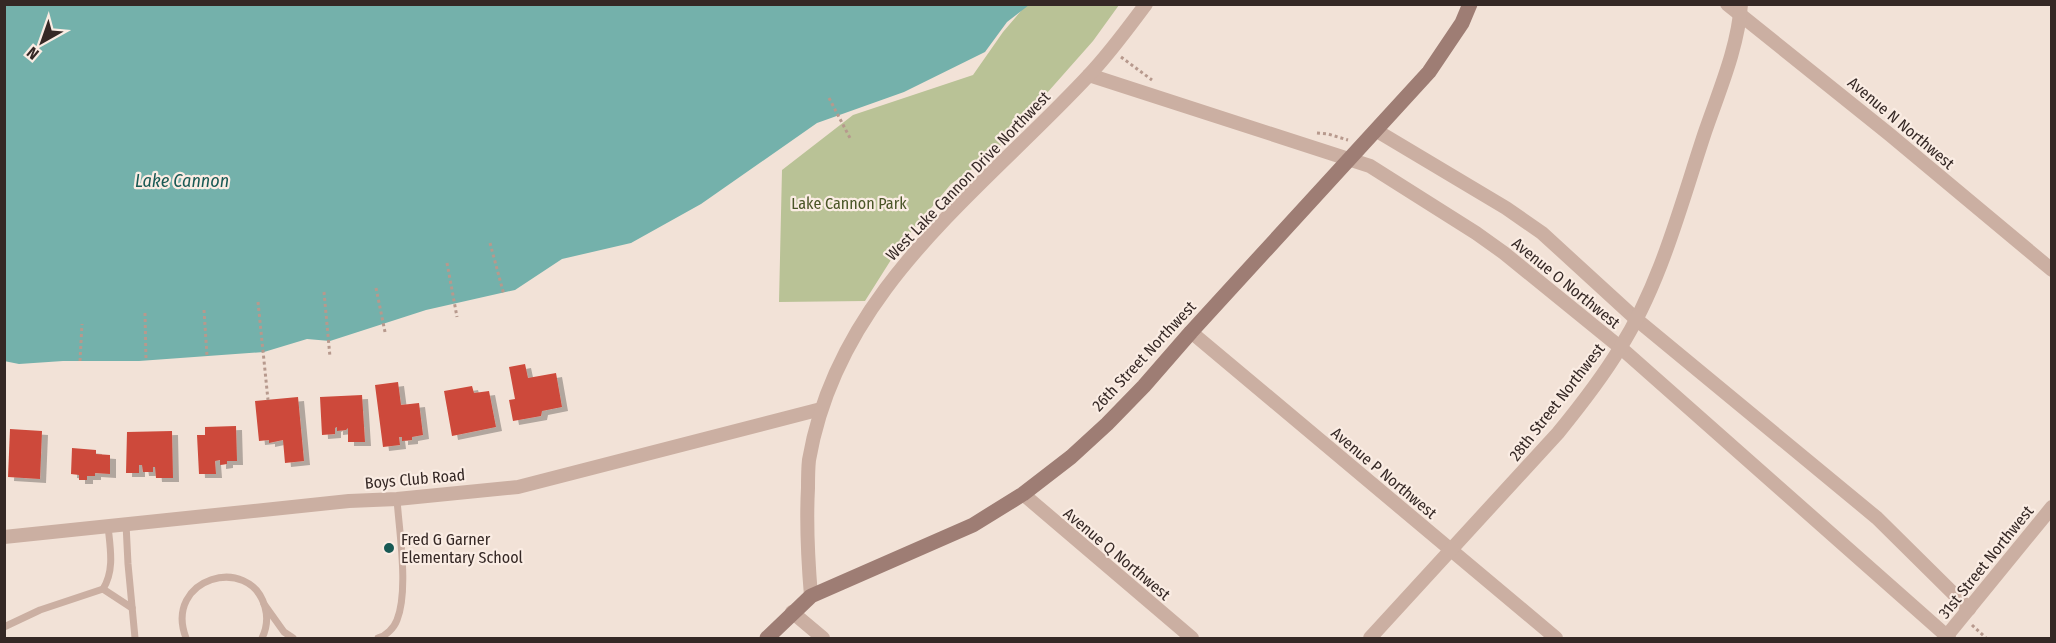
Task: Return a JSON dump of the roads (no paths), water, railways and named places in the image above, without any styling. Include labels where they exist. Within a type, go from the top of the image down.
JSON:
[{"type":"street","name":"West Lake Cannon Drive Northwest","points":[[811,596],[807,522],[809,463],[820,409],[854,335],[893,278],[953,211],[1089,75],[1146,4]]},
{"type":"street","name":"26th Street Northwest","points":[[767,639],[792,612],[811,596],[962,531],[1023,494],[1071,457],[1144,386],[1377,131],[1442,56],[1462,24],[1470,4]]},
{"type":"street","name":"Avenue N Northwest","points":[[1727,4],[1741,10],[1782,47],[2052,270]]},
{"type":"street","name":"28th Street Northwest","points":[[1370,639],[1558,433],[1587,397],[1621,348],[1636,319],[1668,243],[1727,68],[1741,10]]},
{"type":"street","name":"Avenue O Northwest","points":[[1089,75],[1370,166],[1476,233],[1522,267],[1621,348],[1947,638]]},
{"type":"street","points":[[1377,131],[1506,208],[1542,233],[1636,319],[1876,518],[1969,609]]},
{"type":"street","name":"Avenue P Northwest","points":[[1191,332],[1556,639]]},
{"type":"street","name":"Boys Club Road","points":[[4,537],[349,501],[397,499],[518,487],[820,409]]},
{"type":"street","name":"Avenue Q Northwest","points":[[1023,494],[1061,529],[1192,639]]},
{"type":"street","name":"31st Street Northwest","points":[[1947,638],[2052,507]]},
{"type":"street","points":[[792,612],[823,639]]},
{"type":"lane","points":[[378,639],[391,629],[397,620],[400,604],[402,578],[397,499]]},
{"type":"lane","points":[[126,524],[135,639]]},
{"type":"lane","points":[[4,627],[40,610],[103,589],[108,580],[111,565],[108,526]]},
{"type":"lane","points":[[186,639],[181,614],[185,600],[205,581],[218,577],[232,577],[246,582],[256,591],[284,632],[292,639]]},
{"type":"lane","points":[[103,589],[132,608]]},
{"type":"lane","points":[[262,639],[266,631],[267,617],[264,603]]},
{"type":"water","name":"Lake Cannon","points":[[4,5],[1029,5],[1007,22],[985,52],[904,92],[817,123],[701,204],[631,243],[562,259],[515,290],[426,310],[330,341],[307,339],[264,352],[139,361],[63,361],[19,364],[4,361]]},
{"type":"place","name":"Fred G Garner Elementary School","points":[[389,548]]},
{"type":"park label","name":"Lake Cannon Park","points":[[849,203]]}]
